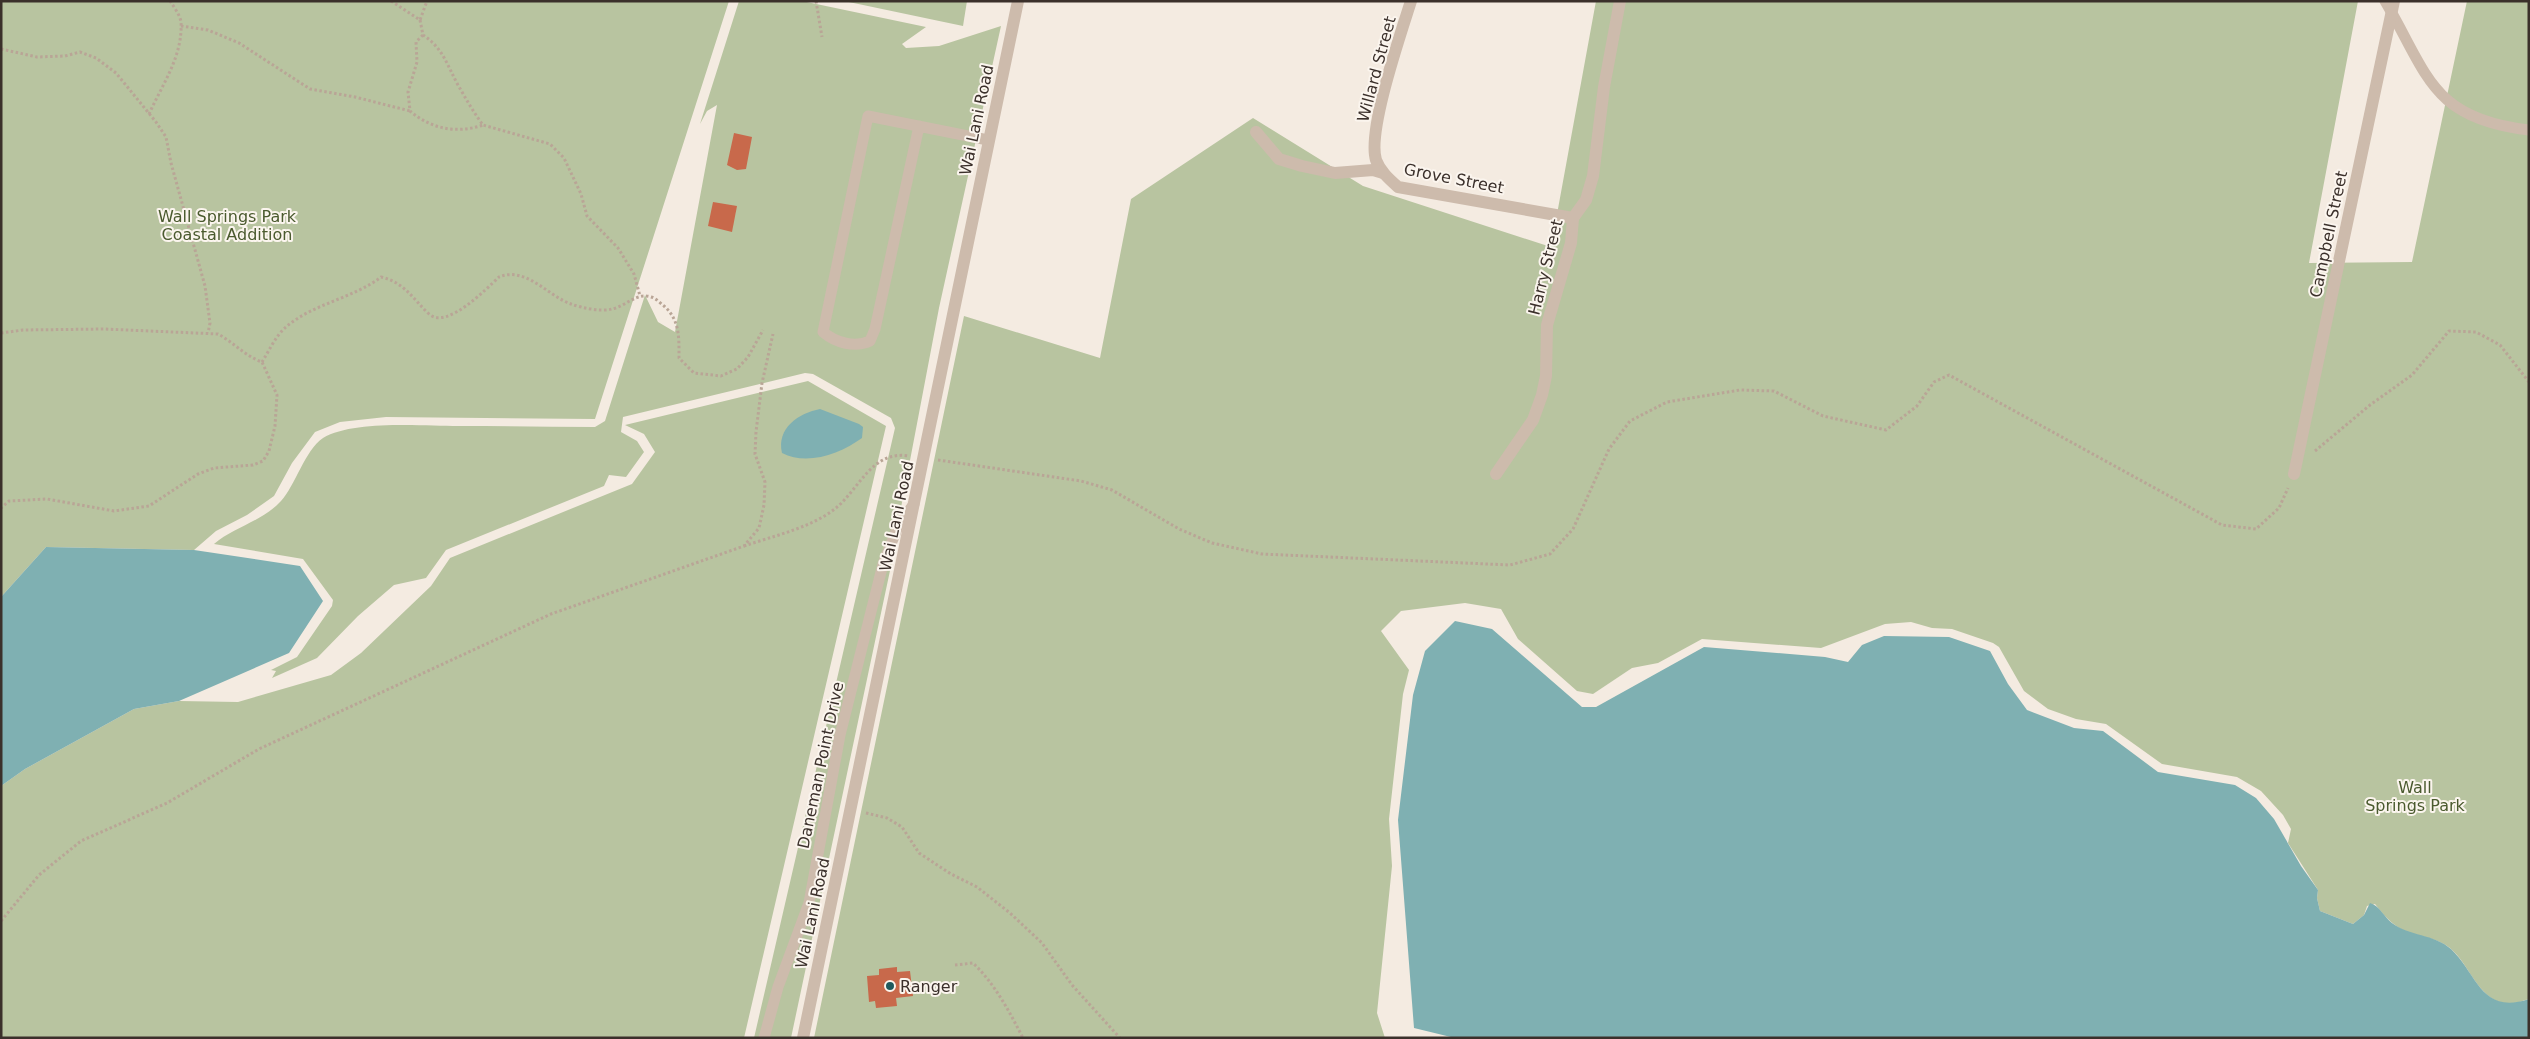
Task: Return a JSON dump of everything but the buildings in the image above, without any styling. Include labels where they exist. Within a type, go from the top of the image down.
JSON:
[{"type":"street","name":"Wai Lani Road","points":[[803,1038],[1018,1]]},
{"type":"street","name":"Willard Street","points":[[1383,173],[1376,159],[1376,131],[1389,70],[1411,1]]},
{"type":"street","name":"Harry Street","points":[[1496,474],[1534,420],[1542,395],[1546,376],[1547,325],[1570,243],[1573,218],[1586,200],[1593,176],[1604,86],[1620,1]]},
{"type":"street","name":"Campbell Street","points":[[2294,474],[2393,7]]},
{"type":"street","name":"Grove Street","points":[[1256,132],[1279,158],[1302,166],[1335,173],[1373,170],[1383,173],[1398,186],[1573,218]]},
{"type":"lane","points":[[2385,1],[2393,7],[2425,78],[2449,103],[2474,118],[2529,130]]},
{"type":"lane","points":[[919,126],[875,329],[870,341],[860,346],[832,340],[823,332],[868,116],[919,126],[988,140]]},
{"type":"lane","name":"Daneman Point Drive","points":[[764,1038],[778,986],[808,903],[840,735],[883,564],[899,524],[915,503]]},
{"type":"path","points":[[149,114],[171,70],[178,50],[181,20],[170,1]]},
{"type":"path","points":[[390,1],[420,20]]},
{"type":"path","points":[[427,1],[420,20],[423,35],[433,41],[443,53],[458,85],[484,125]]},
{"type":"path","points":[[816,1],[822,37]]},
{"type":"path","points":[[180,26],[208,30],[239,43],[310,89],[355,97],[410,111],[421,120],[446,130],[469,130],[484,125],[550,144],[564,158],[582,194],[587,216],[618,248],[634,274],[640,296]]},
{"type":"path","points":[[410,111],[408,92],[417,62],[416,42],[423,35]]},
{"type":"path","points":[[1,49],[37,57],[65,56],[80,52],[96,58],[116,73],[166,137],[171,163],[205,286],[210,323],[208,333]]},
{"type":"path","points":[[262,362],[284,328],[340,298],[372,284],[381,277],[404,287],[430,315],[442,318],[457,312],[499,277],[507,274],[541,284],[572,304],[596,309],[612,310],[640,296],[652,297],[673,314],[679,334],[679,358],[694,374],[721,376],[737,369],[748,357],[763,330]]},
{"type":"path","points":[[1,333],[23,330],[104,329],[218,334],[231,341],[252,358],[262,362],[277,395],[275,426],[269,451],[263,460],[253,466],[214,468],[206,471],[149,506],[114,511],[47,498],[9,501],[1,508]]},
{"type":"path","points":[[1,921],[39,875],[81,841],[167,803],[259,749],[551,614],[809,523],[836,508],[864,475],[884,458],[902,455],[1081,481],[1112,490],[1178,529],[1212,543],[1262,554],[1510,565],[1550,554],[1574,529],[1609,449],[1630,421],[1667,402],[1740,390],[1774,391],[1823,416],[1886,430],[1918,406],[1934,382],[1949,375],[2222,525],[2256,530],[2279,508],[2294,474],[2314,451],[2370,405],[2412,376],[2449,331],[2476,332],[2500,345],[2529,382]]},
{"type":"path","points":[[744,546],[760,528],[764,504],[765,482],[755,454],[756,432],[762,383],[774,334]]},
{"type":"path","points":[[851,810],[887,818],[902,827],[919,853],[977,887],[1010,913],[1042,943],[1072,985],[1120,1038]]},
{"type":"path","points":[[955,965],[973,963],[982,971],[1004,1003],[1023,1038]]},
{"type":"green space","name":"Wall Springs Park Coastal Addition","points":[[1,1],[729,1],[595,419],[386,417],[340,422],[315,432],[292,463],[274,496],[247,515],[216,531],[194,550],[46,547],[1,597]]},
{"type":"green space","points":[[739,1],[802,1],[926,27],[902,44],[906,48],[939,46],[1001,26],[939,308],[900,513],[902,514],[791,1038],[754,1038],[895,428],[891,418],[813,374],[805,373],[623,417],[621,432],[637,441],[644,452],[626,477],[609,475],[604,486],[446,550],[426,578],[394,585],[358,616],[317,658],[272,678],[276,671],[271,670],[297,657],[332,606],[333,600],[303,559],[214,544],[274,508],[291,487],[311,451],[323,438],[336,432],[389,425],[595,427],[605,421],[645,295],[658,322],[675,332],[717,105],[707,111],[700,124]]},
{"type":"green space","points":[[844,1],[967,1],[963,26]]},
{"type":"green space","name":"Wall Springs Park","points":[[1596,1],[2358,1],[2309,263],[2412,262],[2467,1],[2529,1],[2529,999],[2506,1004],[2499,1002],[2484,992],[2457,955],[2445,944],[2399,928],[2375,904],[2367,906],[2364,915],[2353,924],[2320,911],[2317,898],[2318,890],[2288,843],[2291,829],[2283,815],[2261,791],[2237,777],[2162,764],[2106,724],[2076,719],[2048,709],[2024,691],[1999,647],[1993,643],[1952,629],[1932,628],[1911,622],[1885,624],[1821,648],[1702,639],[1658,663],[1632,668],[1593,694],[1577,691],[1518,639],[1501,609],[1465,603],[1401,611],[1381,631],[1409,670],[1403,694],[1389,819],[1392,866],[1377,1013],[1385,1038],[814,1038],[964,316],[1100,358],[1131,199],[1253,118],[1363,186],[1551,247]]},
{"type":"green space","points":[[808,381],[886,426],[744,1038],[1,1038],[1,786],[25,769],[134,709],[179,701],[238,702],[331,675],[361,653],[431,586],[450,558],[632,484],[655,452],[644,434],[625,425]]},
{"type":"water","points":[[820,409],[859,424],[863,427],[862,438],[844,449],[823,456],[802,458],[782,453],[782,436],[791,423],[804,414]]},
{"type":"water","points":[[46,547],[194,550],[300,566],[323,601],[289,653],[179,701],[134,709],[25,769],[1,786],[1,597]]},
{"type":"water","points":[[1455,621],[1492,629],[1582,707],[1596,707],[1704,647],[1825,657],[1848,662],[1862,645],[1884,636],[1949,637],[1990,651],[2008,684],[2027,710],[2074,728],[2103,731],[2158,772],[2235,785],[2256,798],[2274,819],[2301,866],[2318,890],[2317,898],[2320,911],[2353,924],[2364,915],[2370,903],[2377,907],[2389,921],[2399,927],[2444,944],[2460,959],[2482,990],[2490,997],[2500,1002],[2513,1003],[2529,999],[2529,1038],[1455,1038],[1414,1028],[1398,820],[1413,695],[1425,651]]},
{"type":"place","name":"Ranger","points":[[890,986]]}]
